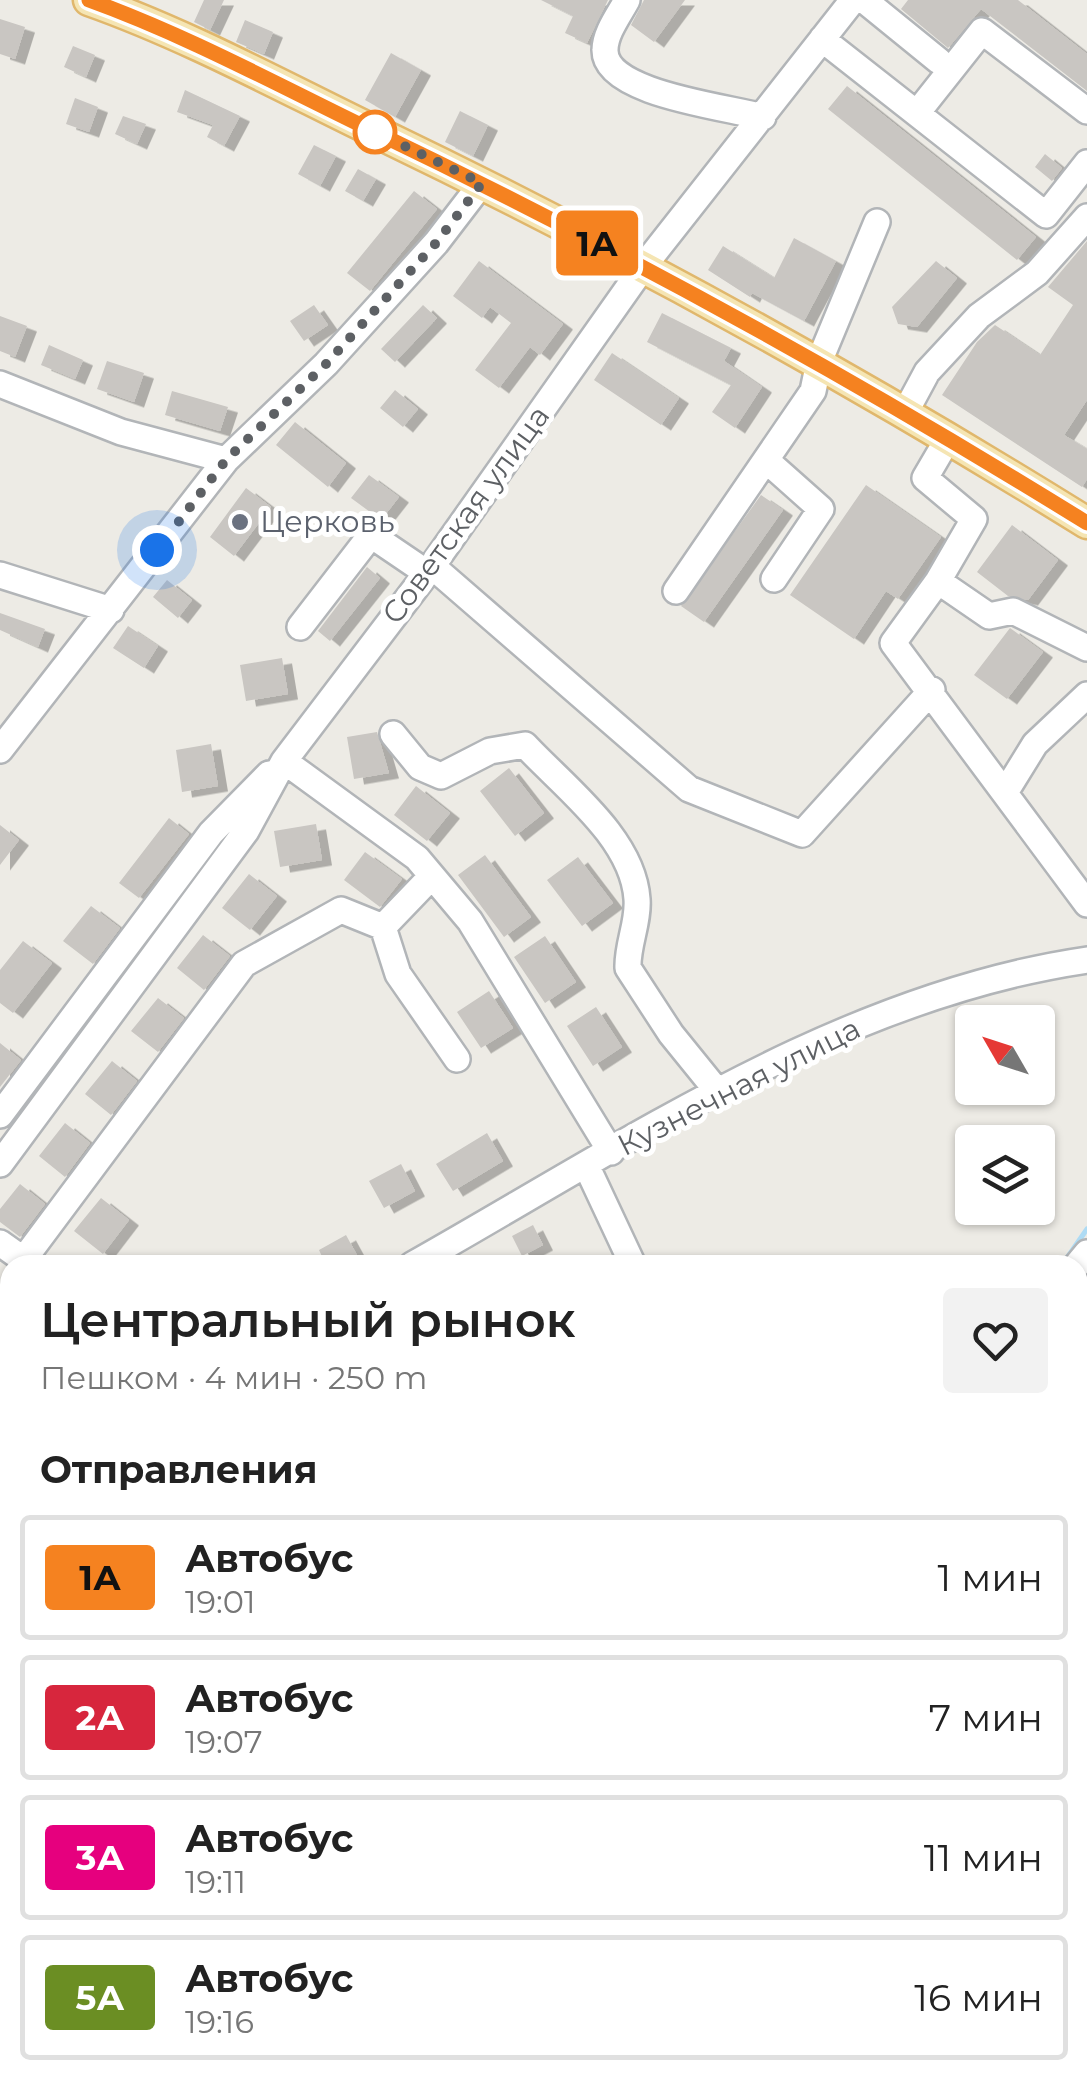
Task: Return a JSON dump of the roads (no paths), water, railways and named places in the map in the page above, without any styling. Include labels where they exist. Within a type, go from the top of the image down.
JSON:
[{"type":"main road","points":[[89,0],[215,54],[482,183],[643,267],[906,411],[1087,522]]},
{"type":"street","points":[[627,0],[607,37],[604,53],[612,70],[641,89],[762,116]]},
{"type":"street","points":[[847,3],[939,60]]},
{"type":"street","name":"Советская улица","points":[[0,1115],[211,833],[284,760],[429,570],[643,267],[847,3]]},
{"type":"street","points":[[917,114],[982,32],[1087,111]]},
{"type":"street","points":[[822,39],[1046,215],[1087,163]]},
{"type":"street","points":[[0,750],[226,460],[326,364],[436,243],[482,183]]},
{"type":"street","points":[[906,411],[927,372],[978,316],[1037,273],[1087,217]]},
{"type":"street","points":[[676,591],[812,390],[877,222]]},
{"type":"street","points":[[0,384],[120,432],[226,460]]},
{"type":"street","points":[[950,438],[925,478],[974,519],[894,643],[1087,904]]},
{"type":"street","points":[[767,460],[821,509],[774,579]]},
{"type":"street","points":[[300,627],[371,535],[429,570],[689,789],[802,834],[932,690]]},
{"type":"street","points":[[0,575],[112,610]]},
{"type":"street","points":[[938,580],[989,616],[1014,611],[1087,648]]},
{"type":"street","points":[[1006,790],[1035,744],[1087,695]]},
{"type":"street","points":[[393,734],[420,768],[442,776],[490,751],[524,745],[613,839],[633,878],[638,902],[628,968],[671,1034],[718,1092]]},
{"type":"street","points":[[284,760],[417,858],[470,921],[611,1152]]},
{"type":"street","name":"Советская улица","points":[[0,1164],[246,831],[284,760]]},
{"type":"street","points":[[384,927],[432,876]]},
{"type":"street","points":[[32,1255],[244,964],[341,910],[384,927]]},
{"type":"street","points":[[384,927],[398,974],[457,1059]]},
{"type":"street","name":"Кузнечная улица","points":[[430,1255],[718,1092],[865,1022],[942,992],[1022,969],[1087,960]]},
{"type":"street","points":[[587,1166],[628,1255]]},
{"type":"waterway","points":[[1069,1255],[1087,1229]]},
{"type":"place","name":"Церковь","points":[[240,522]]}]
